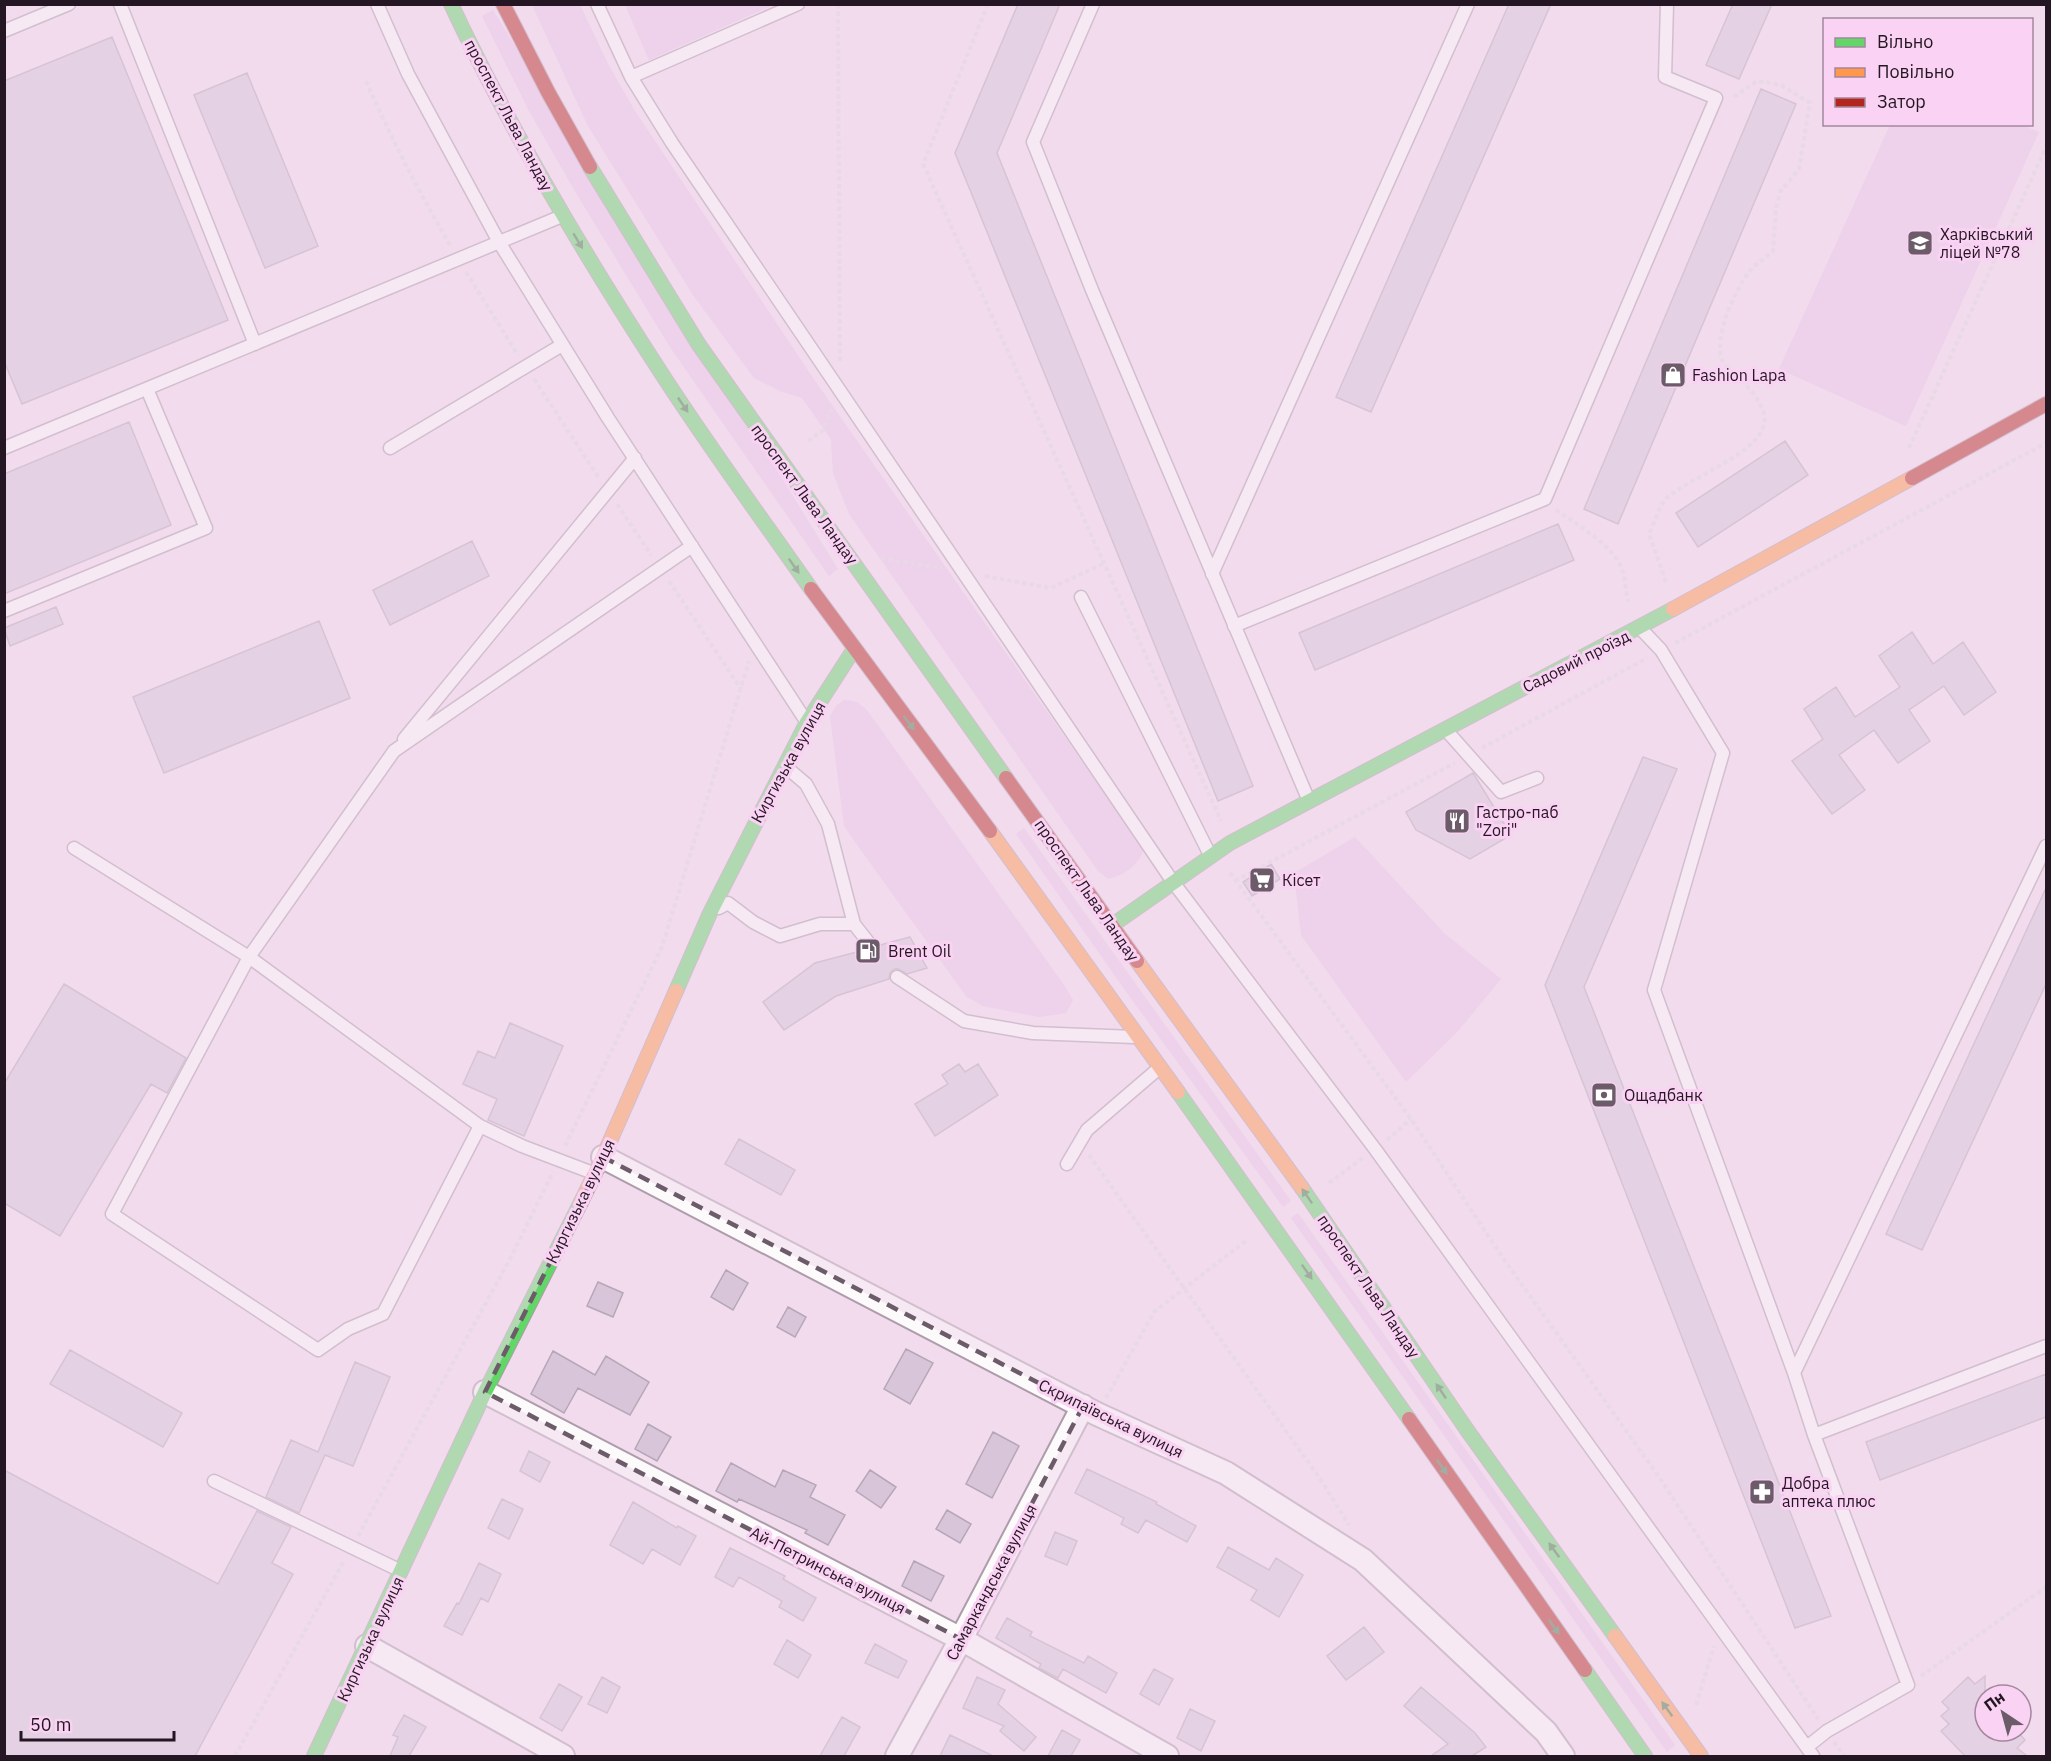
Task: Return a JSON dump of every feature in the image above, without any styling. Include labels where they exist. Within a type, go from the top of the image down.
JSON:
[{"type":"main road","name":"проспект Льва Ландау","points":[[451,4],[466,38],[520,140],[658,369],[1284,1239],[1645,1756]]},
{"type":"main road","name":"проспект Льва Ландау","points":[[503,4],[557,110],[647,265],[725,383],[895,620],[1020,807],[1111,926],[1308,1197],[1467,1430],[1701,1756]]},
{"type":"main road","name":"Садовий проїзд","points":[[1111,926],[1230,843],[1639,628],[2046,404]]},
{"type":"main road","points":[[879,632],[895,620]]},
{"type":"main road","name":"Киргизька вулиця","points":[[314,1756],[486,1392],[599,1165],[710,913],[783,765],[807,722],[858,646]]},
{"type":"main road","points":[[989,830],[1002,821]]},
{"type":"street","name":"Скрипаївська вулиця","points":[[599,1165],[1090,1410],[1226,1473],[1363,1560],[1546,1732],[1563,1756]]},
{"type":"street","name":"Ай-Петринська вулиця","points":[[486,1392],[961,1639],[1167,1756]]},
{"type":"street","name":"Самаркандська вулиця","points":[[897,1756],[1090,1410]]},
{"type":"street","points":[[367,1646],[563,1756]]},
{"type":"lane","points":[[4,31],[69,4]]},
{"type":"lane","points":[[120,4],[255,344]]},
{"type":"lane","points":[[376,4],[408,74],[499,242],[562,345],[807,722]]},
{"type":"lane","points":[[597,4],[631,77],[695,178],[1173,882],[1375,1149],[1810,1752],[1827,1731],[1908,1685],[1814,1435],[1794,1373],[1654,990],[1723,753],[1661,650],[1639,628]]},
{"type":"lane","points":[[631,77],[798,4]]},
{"type":"lane","points":[[1093,4],[1033,142],[1092,290],[1309,801]]},
{"type":"lane","points":[[1212,574],[1468,4]]},
{"type":"lane","points":[[1234,626],[1545,499],[1716,98],[1665,77],[1667,4]]},
{"type":"lane","points":[[4,448],[564,215]]},
{"type":"lane","points":[[390,448],[562,345]]},
{"type":"lane","points":[[4,611],[206,528],[147,388]]},
{"type":"lane","points":[[480,1126],[383,1314],[348,1329],[318,1350],[112,1214],[249,957],[394,751],[635,458]]},
{"type":"lane","points":[[394,751],[692,546]]},
{"type":"lane","points":[[1081,597],[1214,854]]},
{"type":"lane","points":[[1445,729],[1501,792],[1537,778]]},
{"type":"lane","points":[[783,765],[806,784],[828,824],[854,924],[872,947]]},
{"type":"lane","points":[[1794,1373],[2046,846]]},
{"type":"lane","points":[[74,848],[249,957],[480,1126],[558,1161],[599,1165]]},
{"type":"lane","points":[[710,913],[728,903],[753,922],[780,936],[820,924],[854,924]]},
{"type":"lane","points":[[897,977],[964,1021],[1033,1033],[1138,1038]]},
{"type":"lane","points":[[1067,1164],[1087,1130],[1160,1068]]},
{"type":"lane","points":[[1814,1435],[2046,1346]]},
{"type":"lane","points":[[214,1481],[402,1571]]},
{"type":"path","points":[[808,441],[823,430],[840,390],[838,4]]},
{"type":"path","points":[[988,4],[923,164],[1230,843]]},
{"type":"path","points":[[366,81],[408,170],[458,259],[526,367],[741,689]]},
{"type":"path","points":[[1666,582],[1649,534],[1665,499],[1722,464],[1758,438],[1765,423],[1762,409],[1753,394],[1723,362],[1721,338],[1726,318],[1737,292],[1749,272],[1773,251],[1776,209],[1780,192],[1799,169],[1810,103],[1781,85],[1757,81],[1737,95],[1716,98]]},
{"type":"path","points":[[1909,448],[2046,147]]},
{"type":"path","points":[[1235,881],[2046,443]]},
{"type":"path","points":[[1545,499],[1556,511],[1591,534],[1609,552],[1621,567],[1628,602]]},
{"type":"path","points":[[880,558],[1051,588],[1105,563]]},
{"type":"path","points":[[235,1756],[511,1257],[662,947],[755,642]]},
{"type":"path","points":[[1214,854],[1411,1119],[1503,1258],[1657,1474],[1844,1756]]},
{"type":"path","points":[[1080,1142],[1321,1480],[1352,1529]]},
{"type":"path","points":[[1090,1410],[1155,1312],[1247,1240]]},
{"type":"path","points":[[1908,1685],[2046,1587]]},
{"type":"path","points":[[1697,1713],[1696,1702],[1720,1627]]},
{"type":"highlighted area","points":[[603,1157],[1083,1406],[961,1639],[485,1392]]},
{"type":"shaded area","points":[[532,5],[580,5],[608,64],[635,111],[813,378],[1144,850],[1130,869],[1108,879],[1098,871],[849,514],[833,473],[831,439],[802,398],[780,391],[754,378],[693,295],[588,126]]},
{"type":"shaded area","points":[[625,5],[773,5],[649,60]]},
{"type":"shaded area","points":[[493,10],[838,569],[829,576],[670,347],[576,193],[529,111],[482,16]]},
{"type":"shaded area","points":[[1890,126],[2024,126],[2039,132],[1906,426],[1779,369]]},
{"type":"shaded area","points":[[844,700],[857,702],[866,709],[1064,985],[1073,1000],[1066,1013],[1039,1017],[983,1006],[966,996],[850,835],[844,825],[830,716],[836,706]]},
{"type":"shaded area","points":[[1024,828],[1291,1201],[1283,1207],[1122,986],[1016,834]]},
{"type":"shaded area","points":[[1355,837],[1444,933],[1501,979],[1458,1031],[1406,1082],[1301,935],[1294,873]]},
{"type":"shaded area","points":[[1298,1213],[1675,1745],[1667,1752],[1291,1218]]},
{"type":"building","points":[[1018,4],[1060,4],[997,153],[1253,786],[1218,801],[955,153]]},
{"type":"building","points":[[1509,4],[1551,4],[1371,412],[1336,397]]},
{"type":"building","points":[[1733,4],[1772,4],[1739,79],[1706,65]]},
{"type":"building","points":[[112,37],[228,320],[22,404],[4,361],[4,81]]},
{"type":"building","points":[[247,73],[318,246],[265,268],[194,95]]},
{"type":"building","points":[[1761,89],[1796,104],[1618,524],[1584,509]]},
{"type":"building","points":[[129,422],[171,525],[4,594],[4,474]]},
{"type":"building","points":[[1785,441],[1808,475],[1698,547],[1676,513]]},
{"type":"building","points":[[1558,524],[1574,560],[1315,670],[1299,633]]},
{"type":"building","points":[[472,541],[489,576],[390,625],[373,590]]},
{"type":"building","points":[[56,607],[63,624],[10,646],[4,628]]},
{"type":"building","points":[[319,621],[350,698],[164,773],[133,697]]},
{"type":"building","points":[[1912,632],[1933,664],[1963,642],[1996,692],[1964,715],[1944,686],[1909,710],[1930,741],[1898,763],[1874,730],[1839,755],[1865,790],[1832,814],[1792,761],[1823,739],[1804,709],[1836,687],[1855,717],[1900,687],[1879,656]]},
{"type":"building","points":[[1643,757],[1677,769],[1584,987],[1831,1616],[1795,1628],[1545,985]]},
{"type":"building","name":"Гастро-паб \"Zori\"","points":[[1473,773],[1511,835],[1470,859],[1416,830],[1406,812]]},
{"type":"building","name":"Кісет","points":[[1271,864],[1280,879],[1252,896],[1243,882]]},
{"type":"building","points":[[2046,888],[2046,984],[1922,1250],[1886,1234]]},
{"type":"building","points":[[910,937],[927,968],[907,974],[894,969],[889,979],[836,996],[784,1030],[763,1002],[815,963],[864,950],[874,955],[879,951],[880,945]]},
{"type":"building","points":[[64,984],[186,1058],[167,1093],[151,1084],[60,1236],[4,1203],[4,1084]]},
{"type":"building","points":[[510,1023],[563,1046],[524,1136],[488,1120],[497,1099],[463,1084],[478,1051],[495,1058]]},
{"type":"building","points":[[959,1064],[965,1072],[978,1064],[998,1095],[935,1136],[915,1104],[948,1084],[942,1075]]},
{"type":"building","points":[[739,1139],[795,1170],[781,1195],[725,1164]]},
{"type":"building","points":[[726,1270],[748,1283],[733,1310],[711,1297]]},
{"type":"building","points":[[598,1282],[623,1293],[613,1317],[587,1306]]},
{"type":"building","points":[[788,1307],[806,1317],[795,1337],[777,1327]]},
{"type":"building","points":[[906,1349],[933,1363],[910,1404],[884,1389]]},
{"type":"building","points":[[70,1350],[182,1413],[163,1447],[50,1384]]},
{"type":"building","points":[[553,1351],[595,1375],[606,1356],[649,1382],[630,1415],[578,1388],[564,1413],[531,1394]]},
{"type":"building","points":[[355,1362],[390,1377],[353,1466],[325,1455],[299,1513],[266,1497],[291,1440],[318,1452]]},
{"type":"building","points":[[2046,1374],[2046,1417],[1880,1480],[1866,1442]]},
{"type":"building","points":[[648,1424],[671,1437],[657,1461],[635,1449]]},
{"type":"building","points":[[993,1432],[1019,1446],[992,1498],[966,1484]]},
{"type":"building","points":[[529,1451],[550,1462],[540,1482],[520,1471]]},
{"type":"building","points":[[731,1463],[775,1487],[783,1470],[816,1485],[810,1497],[845,1515],[828,1545],[805,1533],[807,1530],[739,1499],[737,1502],[716,1491]]},
{"type":"building","points":[[1087,1469],[1157,1502],[1156,1504],[1196,1526],[1187,1542],[1146,1520],[1138,1533],[1121,1524],[1124,1518],[1075,1493]]},
{"type":"building","points":[[4,1470],[218,1584],[257,1511],[291,1527],[272,1563],[293,1574],[195,1756],[4,1756]]},
{"type":"building","points":[[870,1470],[896,1487],[881,1508],[856,1491]]},
{"type":"building","points":[[502,1499],[523,1509],[509,1539],[488,1528]]},
{"type":"building","points":[[633,1502],[677,1528],[678,1526],[696,1536],[680,1565],[652,1549],[643,1564],[610,1545]]},
{"type":"building","points":[[947,1510],[971,1524],[960,1543],[936,1529]]},
{"type":"building","points":[[1055,1532],[1077,1541],[1067,1565],[1045,1556]]},
{"type":"building","points":[[1228,1547],[1269,1570],[1276,1558],[1303,1575],[1279,1617],[1251,1600],[1257,1590],[1217,1567]]},
{"type":"building","points":[[730,1548],[785,1576],[783,1579],[816,1598],[803,1621],[779,1607],[782,1601],[739,1577],[733,1587],[715,1577]]},
{"type":"building","points":[[914,1561],[944,1576],[931,1601],[902,1586]]},
{"type":"building","points":[[479,1563],[501,1574],[488,1602],[481,1598],[462,1635],[444,1626],[457,1603],[459,1604]]},
{"type":"building","points":[[1007,1618],[1032,1632],[1030,1636],[1084,1663],[1088,1656],[1117,1673],[1106,1693],[1063,1669],[1058,1678],[1039,1668],[1041,1664],[996,1638]]},
{"type":"building","points":[[1364,1627],[1384,1652],[1346,1680],[1327,1656]]},
{"type":"building","points":[[787,1640],[811,1655],[798,1678],[774,1664]]},
{"type":"building","points":[[875,1644],[907,1661],[898,1678],[865,1663]]},
{"type":"building","points":[[1154,1669],[1173,1679],[1159,1705],[1140,1694]]},
{"type":"building","points":[[1985,1676],[1985,1683],[1976,1683]]},
{"type":"building","points":[[602,1677],[620,1687],[607,1713],[588,1704]]},
{"type":"building","points":[[977,1677],[1005,1690],[998,1704],[1036,1737],[1024,1751],[1000,1731],[1004,1726],[963,1708]]},
{"type":"building","points":[[1968,1677],[1974,1683],[1973,1743],[2022,1743],[2017,1748],[2027,1756],[1965,1756],[1941,1731],[1949,1724],[1941,1716],[1949,1709],[1942,1702]]},
{"type":"building","points":[[559,1684],[582,1697],[562,1731],[540,1718]]},
{"type":"building","points":[[1421,1687],[1475,1733],[1486,1747],[1472,1756],[1431,1756],[1448,1744],[1404,1706]]},
{"type":"building","points":[[1190,1709],[1215,1721],[1201,1751],[1177,1738]]},
{"type":"building","points":[[404,1715],[426,1727],[409,1756],[390,1756],[398,1737],[393,1735]]},
{"type":"building","points":[[842,1717],[860,1727],[844,1756],[820,1756]]},
{"type":"building","points":[[1062,1730],[1080,1740],[1071,1756],[1048,1756]]},
{"type":"building","points":[[950,1735],[993,1756],[940,1756]]},
{"type":"traffic: fast","points":[[451,4],[522,144],[602,279],[695,424],[811,589]]},
{"type":"traffic: fast","points":[[590,167],[699,345],[1006,778]]},
{"type":"traffic: fast","points":[[1111,926],[1230,843],[1673,609]]},
{"type":"traffic: fast","points":[[676,991],[710,913],[807,722],[854,649]]},
{"type":"traffic: fast","points":[[1178,1092],[1409,1419]]},
{"type":"traffic: fast","points":[[1302,1188],[1467,1430],[1615,1636]]},
{"type":"traffic: fast","points":[[314,1756],[485,1392],[581,1202]]},
{"type":"traffic: fast","points":[[1585,1670],[1645,1756]]},
{"type":"traffic: slow","points":[[1673,609],[1912,478]]},
{"type":"traffic: slow","points":[[990,831],[1178,1092]]},
{"type":"traffic: slow","points":[[1137,961],[1302,1188]]},
{"type":"traffic: slow","points":[[581,1202],[676,991]]},
{"type":"traffic: slow","points":[[1615,1636],[1701,1756]]},
{"type":"traffic: jam","points":[[503,4],[590,167]]},
{"type":"traffic: jam","points":[[1912,478],[2046,404]]},
{"type":"traffic: jam","points":[[811,589],[990,831]]},
{"type":"traffic: jam","points":[[1006,778],[1137,961]]},
{"type":"traffic: jam","points":[[1409,1419],[1585,1670]]},
{"type":"place","name":"Харківський ліцей №78","points":[[1920,243]]},
{"type":"place","name":"Fashion Lapa","points":[[1673,375]]},
{"type":"place","name":"Гастро-паб \"Zori\"","points":[[1457,821]]},
{"type":"place","name":"Кісет","points":[[1262,880]]},
{"type":"place","name":"Brent Oil","points":[[868,951]]},
{"type":"place","name":"Ощадбанк","points":[[1604,1095]]},
{"type":"place","name":"Добра аптека плюс","points":[[1762,1492]]}]
